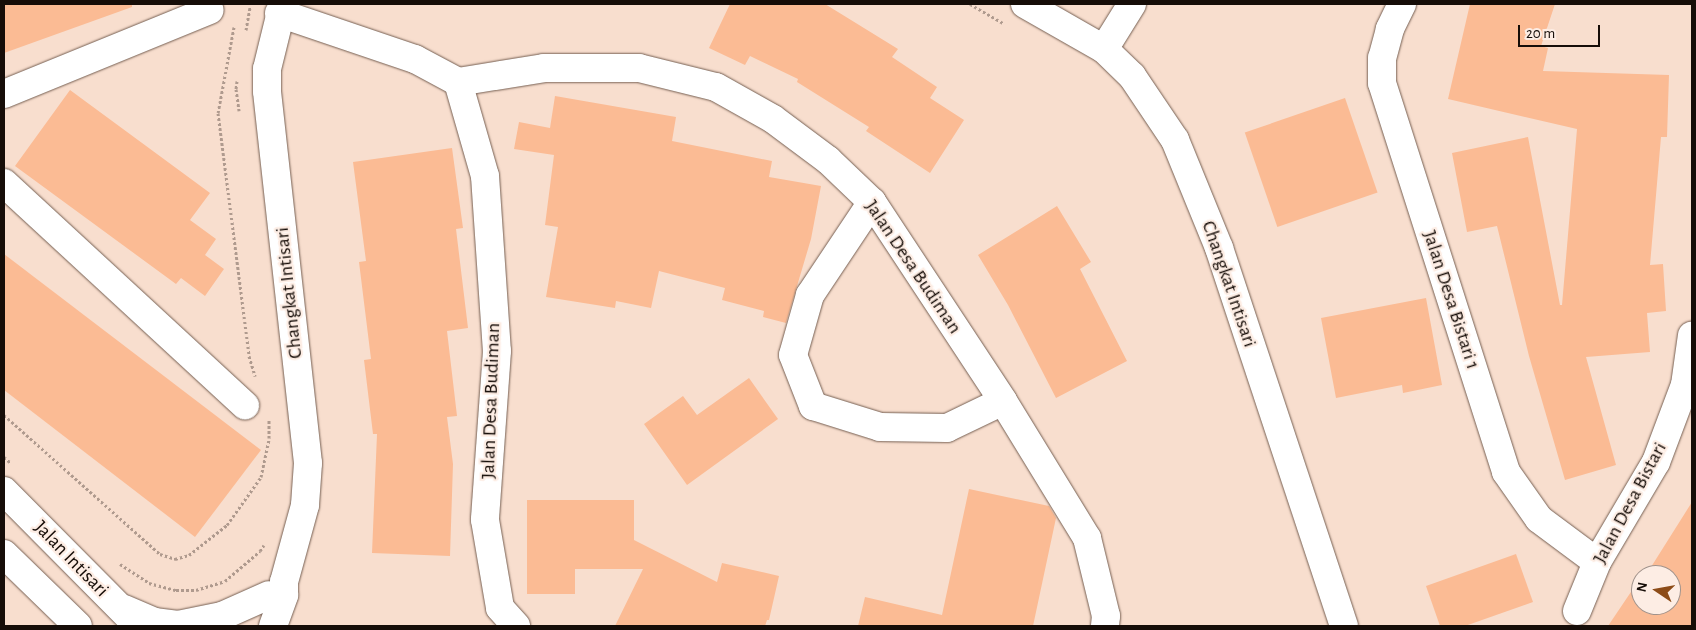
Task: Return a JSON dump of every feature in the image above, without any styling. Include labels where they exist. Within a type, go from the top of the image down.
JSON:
[{"type":"street","name":"Changkat Intisari","points":[[1025,4],[1104,49],[1132,76],[1175,140],[1219,248],[1344,626]]},
{"type":"street","points":[[1104,49],[1132,4]]},
{"type":"street","name":"Jalan Desa Bistari 1","points":[[1402,4],[1390,29],[1382,58],[1382,83],[1506,472],[1539,519],[1597,562]]},
{"type":"street","name":"Changkat Intisari","points":[[273,626],[279,591],[306,505],[308,463],[267,91],[267,69],[281,8]]},
{"type":"street","points":[[281,8],[415,59],[458,82]]},
{"type":"street","points":[[4,94],[210,10]]},
{"type":"street","name":"Jalan Desa Budiman","points":[[516,626],[500,608],[485,520],[497,351],[484,176],[458,82],[544,68],[639,68],[716,88],[773,119],[828,160],[872,202],[1003,401],[1087,538],[1106,616],[1105,626]]},
{"type":"street","points":[[4,183],[245,406]]},
{"type":"street","points":[[872,202],[810,295],[793,355],[813,406],[880,427],[947,428],[1003,401]]},
{"type":"street","name":"Jalan Desa Bistari","points":[[1572,621],[1597,562],[1656,462],[1685,385],[1692,335]]},
{"type":"street","name":"Jalan Intisari","points":[[11,480],[118,606],[138,626]]},
{"type":"street","name":"Jalan Intisari","points":[[4,554],[78,626]]},
{"type":"street","name":"Changkat Intisari","points":[[244,626],[279,591]]},
{"type":"street","points":[[118,606],[154,622],[178,625],[222,616],[279,591],[280,626]]},
{"type":"path","points":[[245,33],[251,4]]},
{"type":"path","points":[[970,4],[1010,27]]},
{"type":"path","points":[[237,79],[236,89],[240,118]]},
{"type":"path","points":[[4,457],[11,480]]},
{"type":"path","points":[[118,563],[125,570],[149,583],[176,590],[196,590],[226,580],[260,551],[268,538]]},
{"type":"building","points":[[4,4],[132,4],[132,7],[4,53]]},
{"type":"building","points":[[730,4],[825,4],[898,49],[892,57],[937,87],[930,98],[964,120],[930,173],[866,131],[869,127],[797,82],[798,79],[750,56],[745,65],[709,48]]},
{"type":"building","points":[[1470,4],[1555,4],[1541,46],[1548,48],[1543,71],[1669,75],[1667,137],[1661,137],[1650,265],[1663,264],[1666,311],[1647,313],[1650,352],[1586,357],[1616,465],[1565,480],[1529,356],[1497,226],[1467,232],[1452,153],[1528,137],[1560,305],[1562,305],[1577,129],[1448,99]]},
{"type":"building","points":[[70,90],[210,193],[190,220],[216,239],[205,255],[224,269],[205,296],[181,278],[176,284],[15,166]]},
{"type":"building","points":[[555,96],[676,117],[672,141],[772,161],[769,177],[821,186],[811,239],[786,323],[763,317],[764,311],[722,300],[725,288],[659,271],[651,308],[616,301],[615,308],[546,297],[558,227],[545,225],[554,155],[514,149],[519,122],[550,128]]},
{"type":"building","points":[[1345,98],[1378,193],[1277,227],[1245,133]]},
{"type":"building","points":[[452,148],[463,228],[456,229],[468,328],[447,331],[457,416],[447,417],[453,464],[450,556],[372,553],[377,434],[373,434],[364,360],[371,359],[359,262],[366,261],[353,162]]},
{"type":"building","points":[[1057,206],[1091,262],[1080,269],[1127,361],[1056,398],[1008,305],[978,255]]},
{"type":"building","points":[[4,254],[261,450],[195,537],[4,390]]},
{"type":"building","points":[[1426,298],[1442,385],[1403,393],[1402,385],[1336,398],[1321,318]]},
{"type":"building","points":[[749,378],[778,419],[687,485],[644,424],[683,396],[697,415]]},
{"type":"building","points":[[969,489],[1049,506],[1056,518],[1033,626],[858,626],[865,597],[942,615]]},
{"type":"building","points":[[527,500],[634,500],[634,540],[717,582],[722,563],[779,576],[769,620],[767,620],[765,626],[615,626],[643,569],[575,569],[575,594],[527,594]]},
{"type":"building","points":[[1692,502],[1692,626],[1608,626],[1631,592],[1631,615],[1681,615],[1681,565],[1652,565]]},
{"type":"building","points":[[1516,554],[1533,602],[1465,626],[1440,626],[1426,586]]}]
